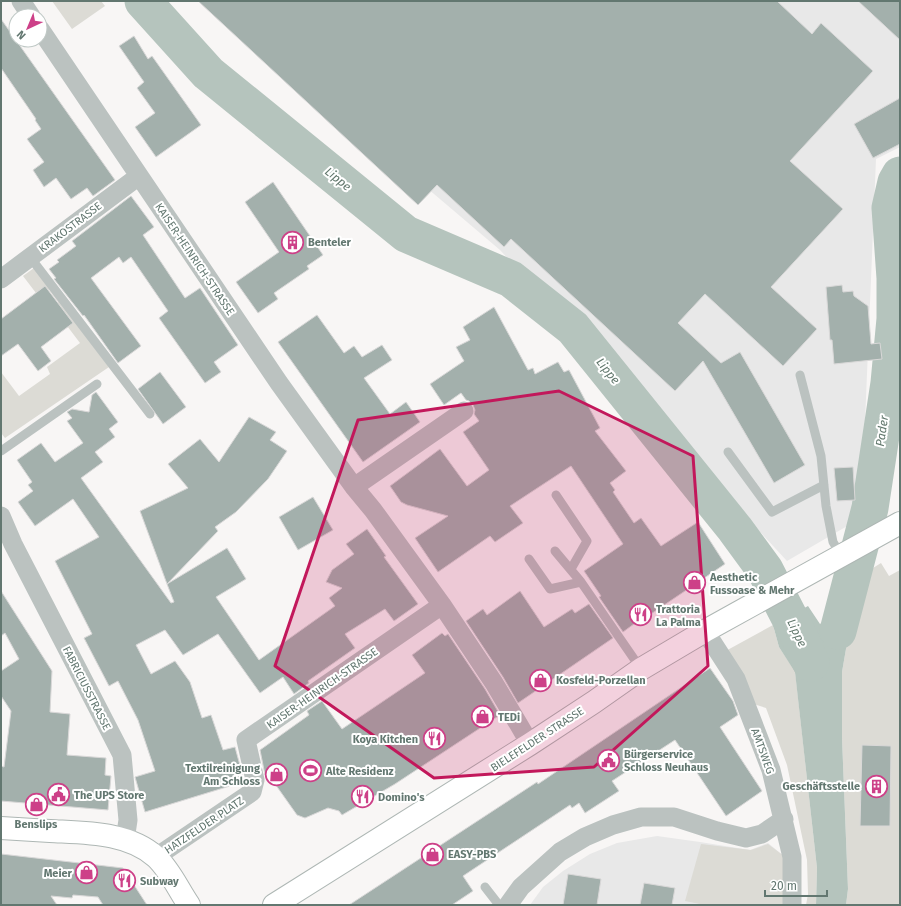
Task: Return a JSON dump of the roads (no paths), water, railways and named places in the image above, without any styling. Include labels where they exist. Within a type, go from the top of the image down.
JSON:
[{"type":"main road","name":"BIELEFELDER STRASSE","points":[[274,905],[530,744],[641,670],[705,631],[896,525]]},
{"type":"main road","points":[[1,828],[77,832],[125,840],[141,846],[156,857],[165,867],[189,905]]},
{"type":"street","name":"KAISER-HEINRICH-STRASSE","points":[[48,41],[279,383],[442,605],[494,683],[530,744]]},
{"type":"street","name":"KRAKOSTRASSE","points":[[1,279],[139,176]]},
{"type":"street","points":[[354,487],[464,411]]},
{"type":"street","name":"FABRICIUSSTRASSE","points":[[1,516],[7,547],[122,755],[128,820],[125,840]]},
{"type":"street","name":"KAISER-HEINRICH-STRASSE","points":[[252,792],[255,780],[246,740],[442,605]]},
{"type":"street","name":"AMTSWEG","points":[[705,631],[736,679],[771,770],[792,858],[792,905]]},
{"type":"street","name":"HATZFELDER PLATZ","points":[[156,857],[252,792]]},
{"type":"street","points":[[508,905],[521,887],[560,852],[585,837],[613,825],[641,817],[674,817],[717,831],[746,838],[762,834],[784,820]]},
{"type":"lane","points":[[30,257],[150,414]]},
{"type":"lane","points":[[800,375],[821,456],[826,506],[832,542],[843,554]]},
{"type":"lane","points":[[1,451],[97,384]]},
{"type":"lane","points":[[728,452],[772,512],[824,485]]},
{"type":"lane","points":[[556,495],[588,541],[571,569]]},
{"type":"lane","points":[[555,551],[581,582],[641,670]]},
{"type":"lane","points":[[530,559],[550,589],[581,582]]},
{"type":"lane","points":[[485,886],[499,905]]},
{"type":"water","points":[[865,573],[851,620],[842,672],[842,738],[848,889],[846,905],[816,905],[817,868],[795,672],[779,647],[773,625],[808,606],[820,624],[828,619],[835,591]]},
{"type":"waterway","name":"Lippe","points":[[143,1],[208,73],[406,234],[511,279],[573,328],[735,529],[765,570],[801,640],[811,663]]},
{"type":"waterway","name":"Pader","points":[[838,631],[870,508],[889,383],[895,319],[895,278],[890,208],[896,182],[900,175]]},
{"type":"place","name":"Benteler","points":[[293,242]]},
{"type":"place","name":"Aesthetic Fussoase & Mehr","points":[[694,583]]},
{"type":"place","name":"Trattoria La Palma","points":[[640,615]]},
{"type":"place","name":"Kosfeld-Porzellan","points":[[541,680]]},
{"type":"place","name":"TEDi","points":[[482,717]]},
{"type":"place","name":"Koya Kitchen","points":[[434,739]]},
{"type":"place","name":"Bürgerservice Schloss Neuhaus","points":[[609,760]]},
{"type":"place","name":"Alte Residenz","points":[[311,771]]},
{"type":"place","name":"Textilreinigung Am Schloss","points":[[276,774]]},
{"type":"place","name":"Geschäftsstelle","points":[[876,786]]},
{"type":"place","name":"The UPS Store","points":[[58,795]]},
{"type":"place","name":"Domino's","points":[[362,797]]},
{"type":"place","name":"Benslips","points":[[36,804]]},
{"type":"place","name":"EASY-PBS","points":[[432,854]]},
{"type":"place","name":"Meier","points":[[87,873]]},
{"type":"place","name":"Subway","points":[[125,881]]}]
